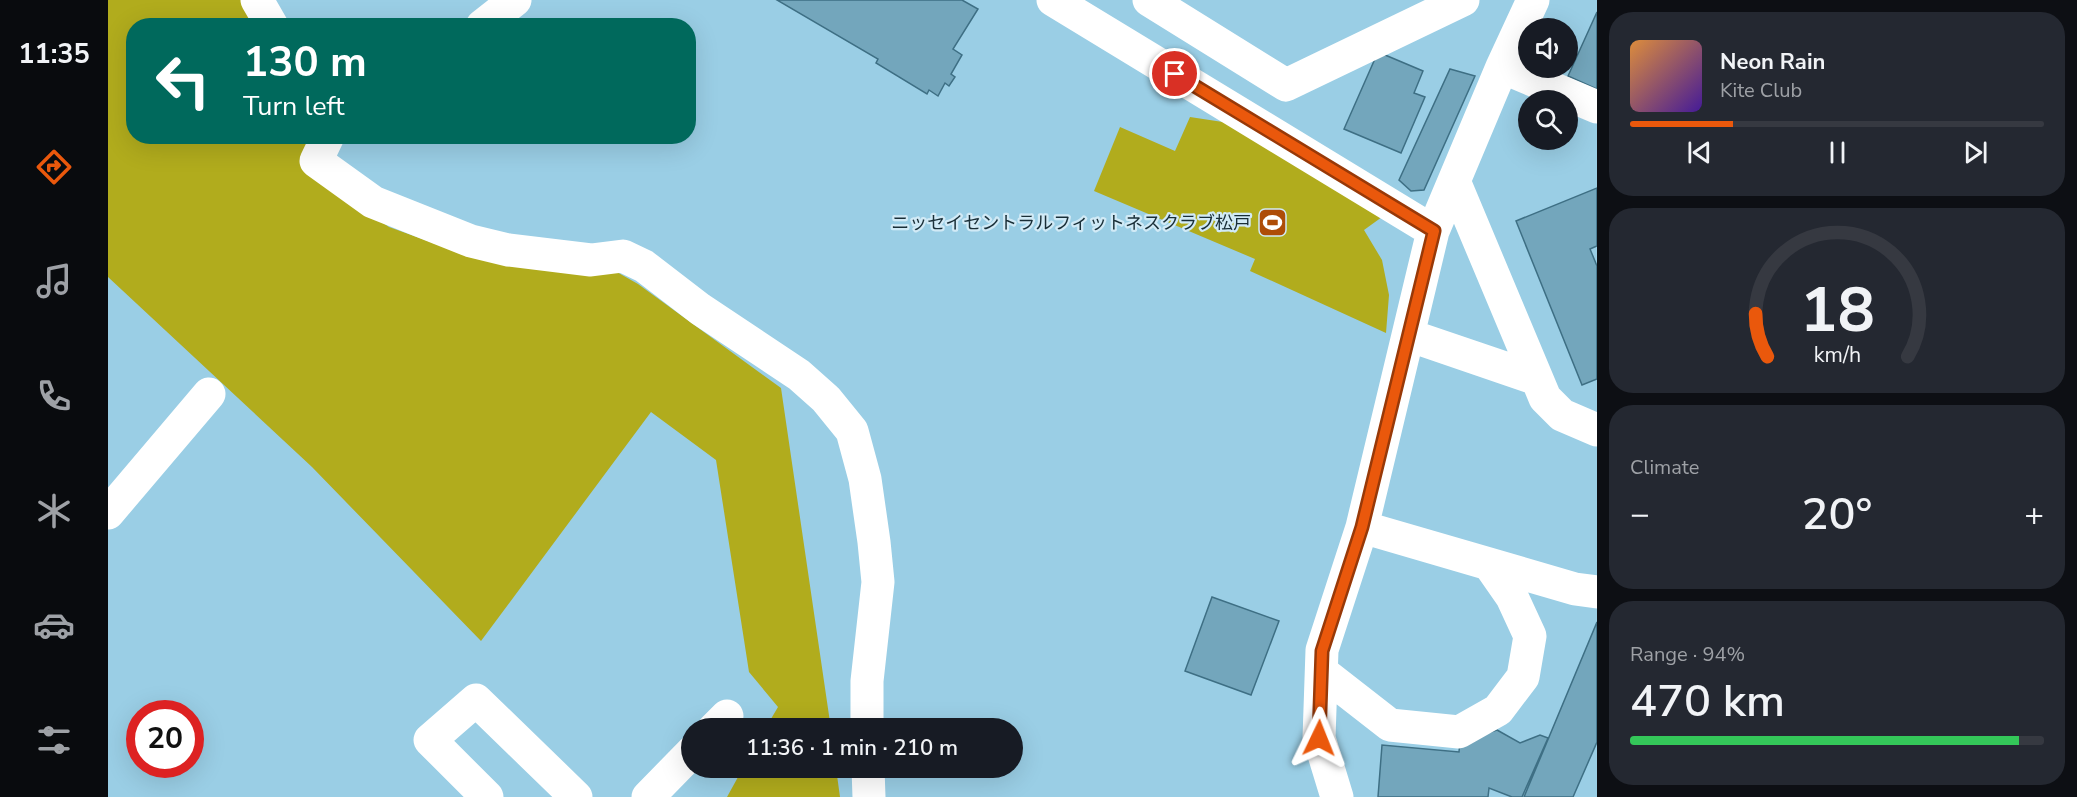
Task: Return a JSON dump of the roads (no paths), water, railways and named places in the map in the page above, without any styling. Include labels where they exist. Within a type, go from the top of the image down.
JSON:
[{"type":"street","points":[[257,0],[267,18]]},
{"type":"street","points":[[492,18],[514,0]]},
{"type":"street","points":[[1053,0],[1434,231]]},
{"type":"street","points":[[1169,5],[1286,85],[1462,0]]},
{"type":"street","points":[[1337,797],[1319,738],[1322,651],[1362,527],[1434,231],[1502,67],[1533,0]]},
{"type":"street","points":[[1502,67],[1597,107]]},
{"type":"street","points":[[324,144],[316,161],[373,202],[471,241],[508,249],[591,260],[623,256],[644,266],[700,309],[799,375],[826,399],[852,431],[865,479],[874,542],[878,582],[867,681],[867,718]]},
{"type":"street","points":[[1454,181],[1545,398],[1562,415],[1597,430]]},
{"type":"street","points":[[1408,335],[1537,379]]},
{"type":"street","points":[[108,513],[209,394]]},
{"type":"street","points":[[1362,527],[1575,589],[1597,592]]},
{"type":"street","points":[[1322,672],[1390,725],[1459,732],[1498,710],[1523,677],[1530,636],[1512,597],[1489,564]]},
{"type":"street","points":[[487,797],[430,740],[476,700],[576,797]]},
{"type":"street","points":[[648,797],[681,763]]},
{"type":"street","points":[[868,778],[869,797]]},
{"type":"place","name":"ニッセイセントラルフィットネスクラブ松戸","points":[[1272,223]]}]
